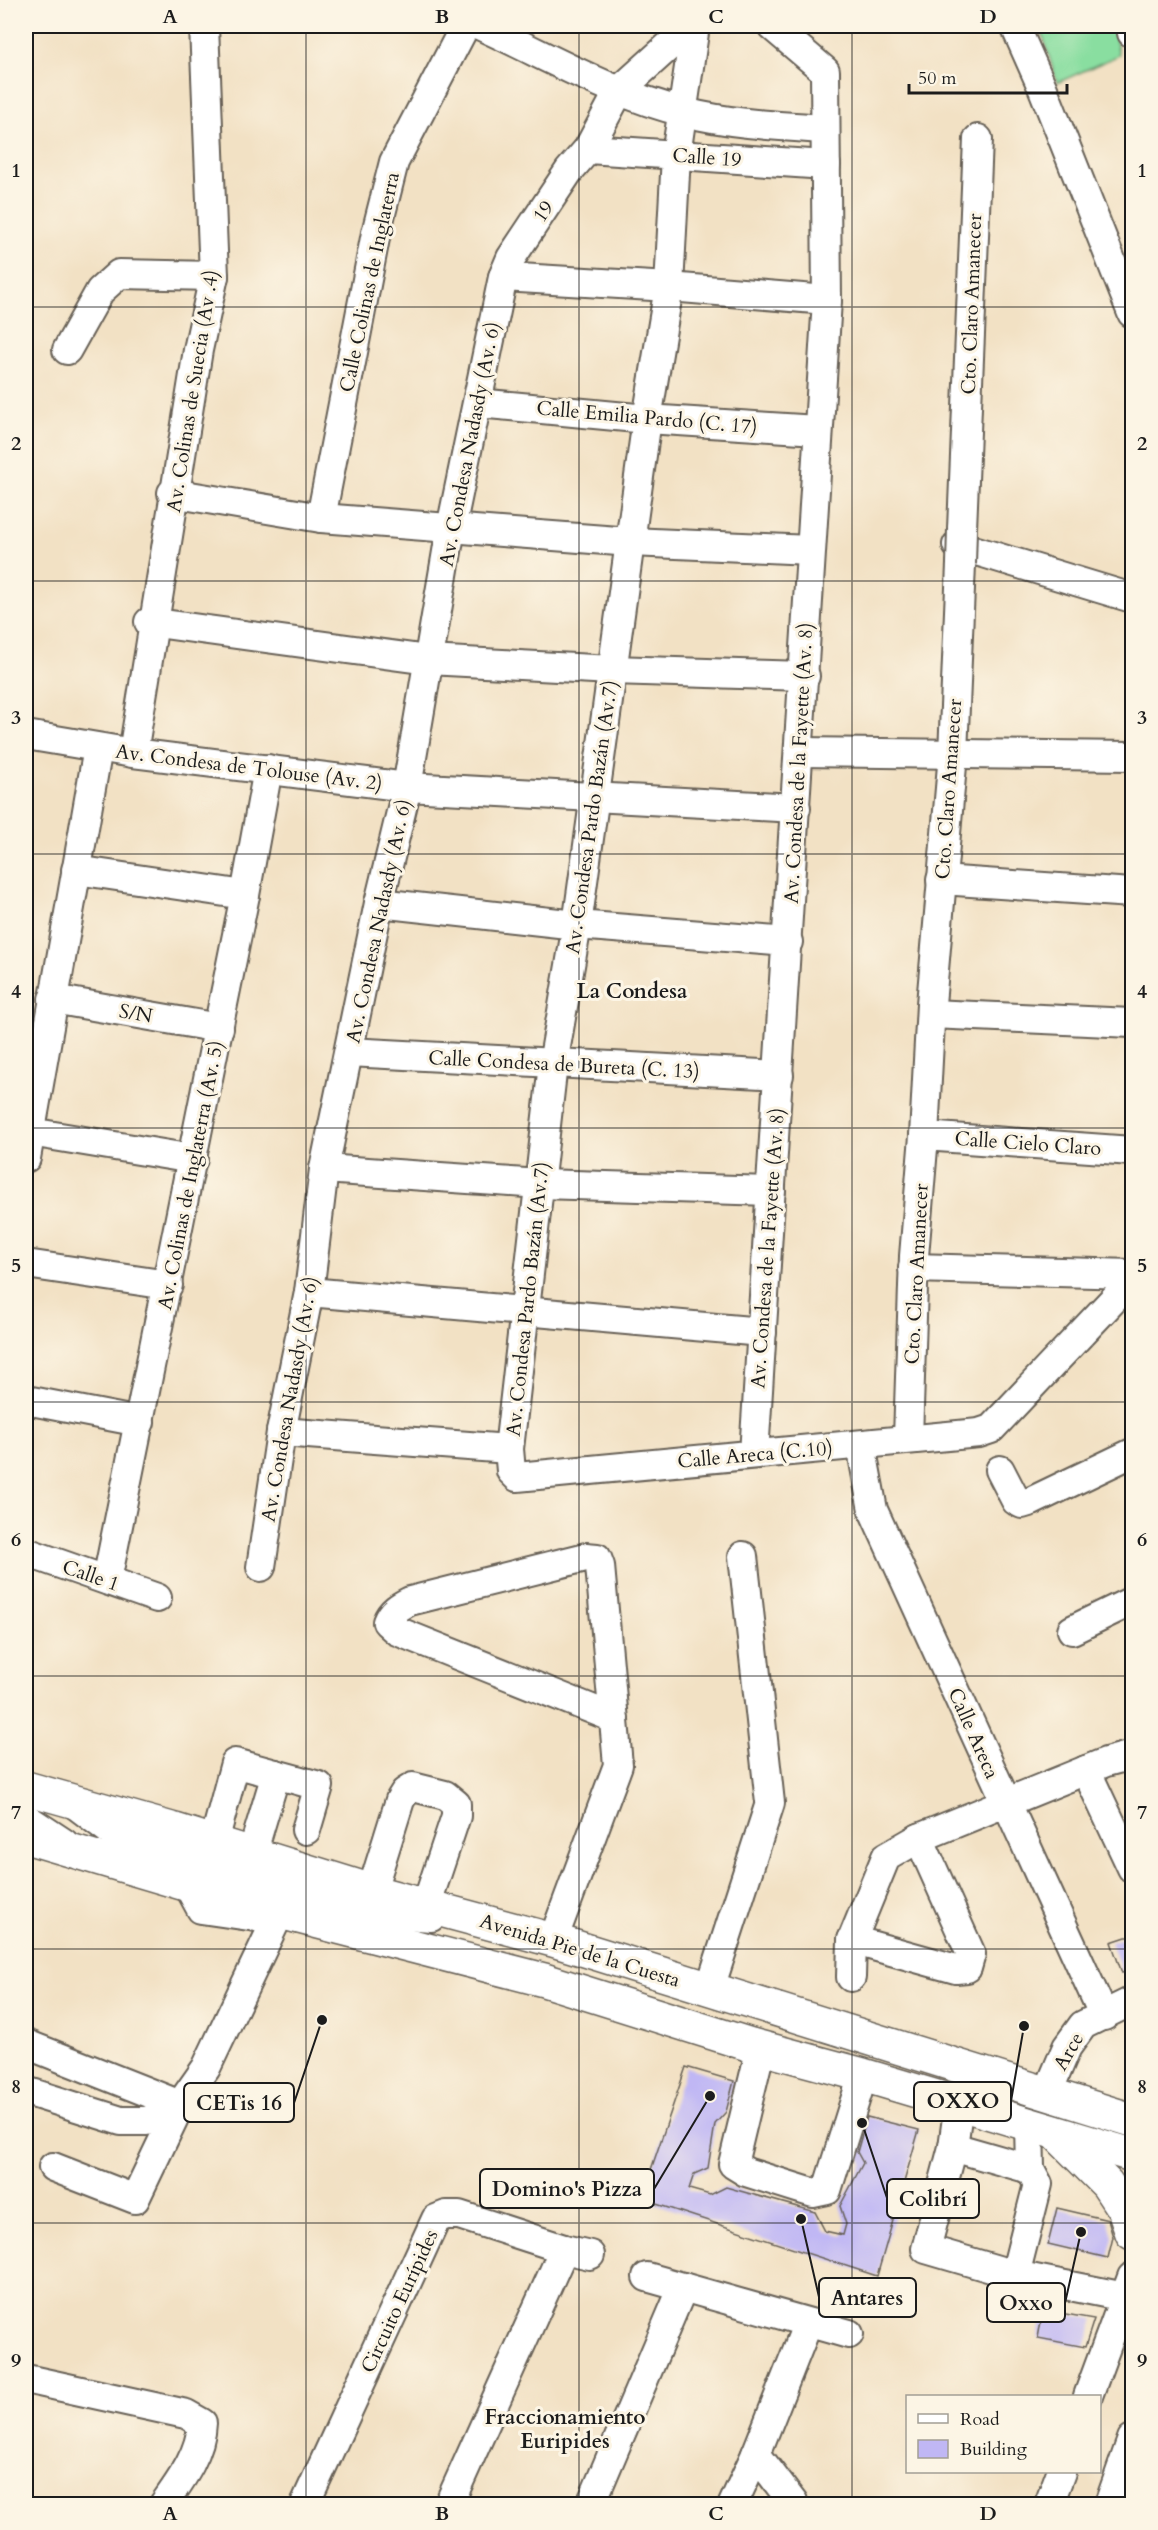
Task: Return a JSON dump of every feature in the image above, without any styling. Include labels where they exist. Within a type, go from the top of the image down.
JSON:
[{"type":"main road","name":"Avenida Pie de la Cuesta","points":[[26,1788],[372,1890],[553,1940],[1132,2120]]},
{"type":"main road","name":"Avenida Pie de la Cuesta","points":[[26,1837],[275,1911],[544,1980],[761,2047],[912,2089],[1132,2155]]},
{"type":"main road","points":[[1042,2128],[1107,2184],[1124,2210],[1132,2233]]},
{"type":"street","name":"Av. Colinas de Suecia (Av .4)","points":[[133,753],[152,622],[198,350],[214,276],[204,26]]},
{"type":"street","name":"Calle Colinas de Inglaterra","points":[[321,518],[376,233],[394,162],[465,26]]},
{"type":"street","points":[[482,26],[619,90],[681,112],[728,122],[825,129]]},
{"type":"street","points":[[619,90],[693,26]]},
{"type":"street","name":"Av. Condesa Pardo Bazán (Av.7)","points":[[517,1477],[511,1471],[510,1449],[553,1064],[577,925],[647,419],[669,287],[676,155],[693,26]]},
{"type":"street","name":"Av. Condesa de la Fayette (Av. 8)","points":[[754,1454],[827,300],[825,71],[772,26]]},
{"type":"street","points":[[1015,26],[1043,89],[1132,313]]},
{"type":"street","points":[[1131,26],[1132,33]]},
{"type":"street","name":"19","points":[[503,277],[512,258],[569,171],[588,149],[619,90]]},
{"type":"street","points":[[724,159],[728,122]]},
{"type":"street","name":"Cto. Claro Amanecer","points":[[908,1438],[914,1268],[952,754],[978,139]]},
{"type":"street","name":"Calle 19","points":[[588,149],[826,165]]},
{"type":"street","points":[[67,350],[100,291],[119,274],[214,276]]},
{"type":"street","points":[[503,277],[827,300]]},
{"type":"street","name":"Av. Condesa Nadasdy (Av. 6)","points":[[261,1567],[281,1432],[309,1292],[324,1169],[379,903],[407,787],[451,528],[503,277]]},
{"type":"street","name":"Calle Emilia Pardo (C. 17)","points":[[478,403],[647,419],[817,430]]},
{"type":"street","points":[[174,493],[321,518],[631,542],[810,550]]},
{"type":"street","points":[[960,546],[1132,598]]},
{"type":"street","points":[[152,622],[428,660],[612,670],[805,676]]},
{"type":"street","name":"Av. Condesa de Tolouse (Av. 2)","points":[[26,735],[133,753],[407,787],[796,808]]},
{"type":"street","points":[[98,748],[28,1145],[193,1159]]},
{"type":"street","points":[[800,752],[1132,756]]},
{"type":"street","name":"Av. Colinas de Inglaterra (Av. 5)","points":[[107,1580],[168,1285],[268,769]]},
{"type":"street","points":[[76,870],[245,895]]},
{"type":"street","points":[[941,880],[1132,892]]},
{"type":"street","points":[[379,903],[577,925],[788,942]]},
{"type":"street","name":"S/N","points":[[53,999],[219,1028]]},
{"type":"street","points":[[931,1014],[1132,1023]]},
{"type":"street","name":"Calle Condesa de Bureta (C. 13)","points":[[349,1052],[779,1075]]},
{"type":"street","name":"Calle Cielo Claro","points":[[924,1136],[1132,1150]]},
{"type":"street","points":[[324,1169],[540,1184],[771,1191]]},
{"type":"street","points":[[26,1263],[168,1285]]},
{"type":"street","points":[[914,1268],[1132,1274]]},
{"type":"street","name":"Calle Areca (C.10)","points":[[517,1477],[992,1430],[1132,1280]]},
{"type":"street","points":[[309,1292],[524,1313],[762,1332]]},
{"type":"street","points":[[26,1400],[140,1422]]},
{"type":"street","points":[[281,1432],[510,1449]]},
{"type":"street","name":"Calle Areca","points":[[861,1444],[873,1510],[1104,2016]]},
{"type":"street","points":[[1000,1470],[1016,1501],[1022,1504],[1132,1453]]},
{"type":"street","name":"Calle 1","points":[[26,1552],[158,1598]]},
{"type":"street","points":[[710,1988],[770,1803],[743,1556]]},
{"type":"street","points":[[553,1940],[618,1766],[614,1718],[600,1566],[597,1558],[586,1557],[410,1601],[389,1616],[387,1622],[397,1631],[614,1718]]},
{"type":"street","points":[[1072,1630],[1132,1601]]},
{"type":"street","points":[[851,1977],[852,1940],[886,1857],[919,1838],[1106,1761],[1132,1755]]},
{"type":"street","points":[[214,1842],[235,1763],[319,1786],[306,1830]]},
{"type":"street","points":[[1086,1770],[1132,1868]]},
{"type":"street","points":[[252,1854],[276,1774]]},
{"type":"street","points":[[372,1890],[400,1800],[405,1792],[413,1787],[445,1795],[456,1804],[456,1816],[426,1905]]},
{"type":"street","points":[[70,1800],[125,1842],[372,1912],[495,1923]]},
{"type":"street","points":[[26,1818],[82,1854]]},
{"type":"street","points":[[852,1940],[956,1969],[967,1968],[971,1954],[919,1838]]},
{"type":"street","points":[[53,2167],[135,2199],[180,2105],[206,2068],[275,1911]]},
{"type":"street","name":"Arce","points":[[1047,2094],[1067,2047],[1083,2025],[1132,2001]]},
{"type":"street","points":[[26,2044],[180,2105]]},
{"type":"street","points":[[761,2047],[733,2164],[746,2172],[813,2193],[827,2190],[863,2075]]},
{"type":"street","points":[[912,2089],[980,2088],[1132,2134]]},
{"type":"street","points":[[26,2091],[122,2121],[147,2121],[180,2105]]},
{"type":"street","points":[[959,2103],[953,2147],[926,2249],[1015,2275],[1128,2297],[1089,2395]]},
{"type":"street","points":[[1015,2275],[1038,2184],[1030,2169],[1042,2128]]},
{"type":"street","points":[[953,2147],[1030,2169]]},
{"type":"street","name":"Circuito Eurípides","points":[[305,2505],[436,2219],[446,2215],[459,2215],[577,2252],[449,2505]]},
{"type":"street","points":[[648,2277],[849,2334]]},
{"type":"street","points":[[591,2505],[683,2287]]},
{"type":"street","points":[[733,2505],[756,2454],[808,2323]]},
{"type":"street","points":[[26,2379],[186,2414],[202,2423],[201,2440],[181,2480],[164,2505]]},
{"type":"street","points":[[1109,2505],[1132,2439]]},
{"type":"street","points":[[756,2454],[794,2505]]},
{"type":"street","points":[[1049,2505],[1061,2473]]},
{"type":"green space","points":[[1040,26],[1113,26],[1119,55],[1057,83]]},
{"type":"building","points":[[1132,1937],[1132,1970],[1122,1973],[1111,1942]]},
{"type":"building","points":[[686,2067],[734,2081],[726,2112],[715,2124],[708,2168],[694,2174],[689,2189],[710,2195],[726,2187],[815,2212],[825,2231],[843,2235],[846,2224],[840,2206],[863,2163],[857,2152],[867,2117],[919,2130],[877,2276],[641,2199]]},
{"type":"building","points":[[1057,2208],[1108,2220],[1113,2237],[1108,2258],[1048,2244]]},
{"type":"building","points":[[1043,2310],[1094,2319],[1085,2347],[1038,2338]]},
{"type":"place","name":"CETis 16","points":[[322,2020]]},
{"type":"place","name":"OXXO","points":[[1024,2026]]},
{"type":"place","name":"Domino's Pizza","points":[[710,2096]]},
{"type":"place","name":"Colibrí","points":[[862,2123]]},
{"type":"place","name":"Antares","points":[[801,2219]]},
{"type":"place","name":"Oxxo","points":[[1081,2232]]},
{"type":"district","name":"La Condesa","points":[[632,991]]},
{"type":"district","name":"Fraccionamiento Euripides","points":[[565,2429]]}]
